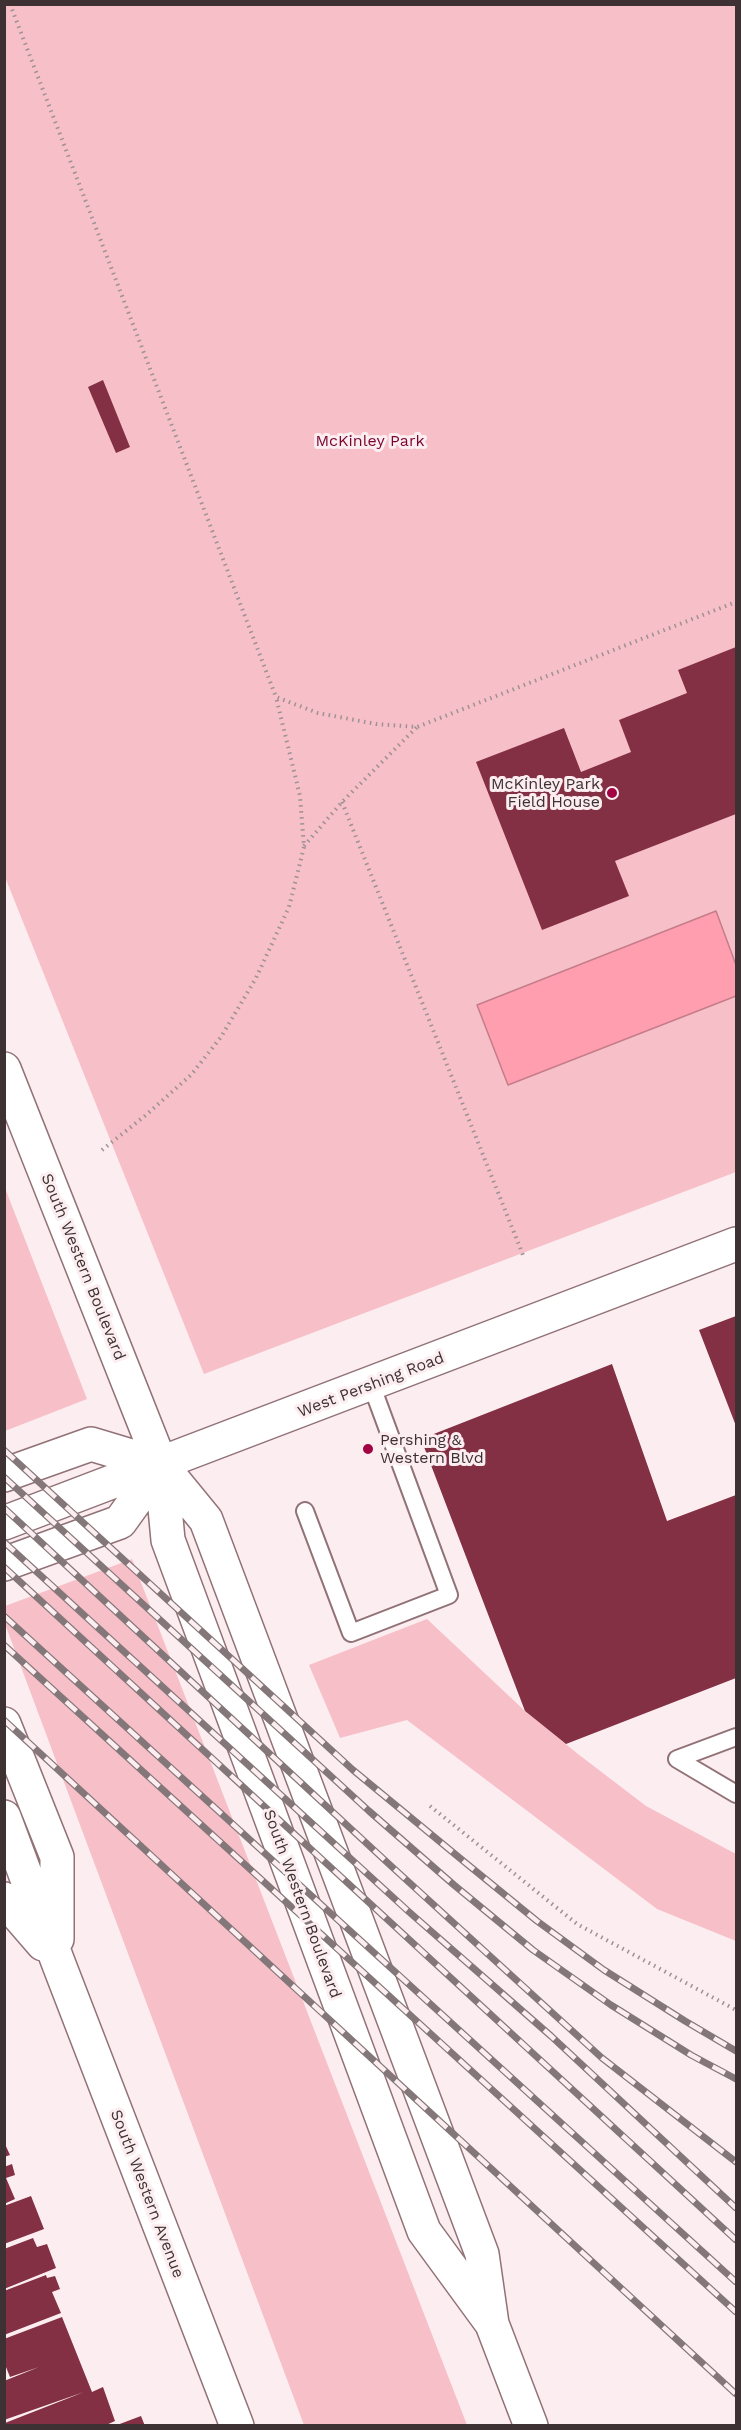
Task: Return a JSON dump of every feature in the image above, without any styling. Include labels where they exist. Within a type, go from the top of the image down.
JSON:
[{"type":"street","name":"South Western Boulevard","points":[[4,1069],[161,1465],[168,1540],[424,2231],[492,2324]]},
{"type":"street","name":"West Pershing Road","points":[[4,1523],[736,1244]]},
{"type":"street","points":[[4,1475],[91,1444],[161,1465],[120,1522],[4,1564]]},
{"type":"street","name":"South Western Boulevard","points":[[161,1465],[206,1520],[482,2254],[492,2324],[531,2426]]},
{"type":"street","name":"South Western Avenue","points":[[4,1724],[57,1857],[58,1962]]},
{"type":"street","name":"South Western Avenue","points":[[6,1825],[237,2426]]},
{"type":"street","name":"South Western Avenue","points":[[4,1899],[58,1962]]},
{"type":"lane","points":[[305,1511],[351,1633],[449,1595],[371,1384]]},
{"type":"lane","points":[[736,1737],[677,1759],[736,1794]]},
{"type":"path","points":[[10,4],[276,697],[300,796],[304,847],[289,907],[256,978],[221,1037],[191,1075],[102,1150]]},
{"type":"path","points":[[304,847],[342,802],[417,727],[736,602]]},
{"type":"path","points":[[276,697],[318,713],[376,724],[417,727]]},
{"type":"path","points":[[342,802],[523,1255]]},
{"type":"path","points":[[430,1806],[577,1924],[736,2010]]},
{"type":"green space","name":"McKinley Park","points":[[5,5],[736,5],[736,1172],[204,1374],[5,877]]},
{"type":"green space","points":[[5,1188],[87,1399],[4,1431]]},
{"type":"green space","points":[[132,1559],[467,2425],[304,2425],[5,1624],[5,1606]]},
{"type":"green space","points":[[427,1619],[525,1711],[646,1806],[736,1854],[736,1941],[657,1909],[407,1720],[340,1738],[309,1665]]},
{"type":"shaded area","points":[[716,911],[736,965],[736,996],[508,1085],[477,1005]]},
{"type":"building","points":[[103,380],[130,447],[116,453],[88,387]]},
{"type":"building","name":"McKinley Park Field House","points":[[736,647],[736,814],[615,861],[629,896],[542,930],[476,762],[564,728],[581,772],[631,752],[619,720],[687,693],[678,670]]},
{"type":"building","points":[[736,1316],[736,1426],[699,1330]]},
{"type":"building","points":[[612,1364],[667,1521],[736,1495],[736,1678],[566,1744],[525,1711],[421,1439]]},
{"type":"building","points":[[4,2142],[10,2155],[4,2157]]},
{"type":"building","points":[[12,2164],[15,2175],[6,2178],[15,2199],[4,2204],[4,2167]]},
{"type":"building","points":[[31,2196],[44,2229],[4,2244],[4,2206]]},
{"type":"building","points":[[33,2238],[37,2247],[47,2244],[56,2268],[4,2289],[4,2249]]},
{"type":"building","points":[[46,2275],[47,2278],[55,2276],[60,2289],[52,2292],[61,2313],[4,2335],[4,2291]]},
{"type":"building","points":[[62,2317],[92,2392],[103,2387],[115,2421],[104,2426],[6,2426],[5,2423],[84,2392],[4,2420],[4,2381],[39,2367],[10,2377],[4,2362],[4,2339]]},
{"type":"building","points":[[141,2416],[145,2426],[117,2426],[117,2425]]},
{"type":"railway","points":[[4,1450],[353,1770],[467,1864],[537,1921],[604,1970],[736,2051]]},
{"type":"railway","points":[[4,1477],[369,1811],[533,1950],[611,2005],[691,2055],[736,2079]]},
{"type":"railway","points":[[4,1508],[602,2058],[736,2162]]},
{"type":"railway","points":[[4,1542],[408,1911],[551,2036],[736,2208]]},
{"type":"railway","points":[[4,1567],[736,2240]]},
{"type":"railway","points":[[4,1616],[736,2282]]},
{"type":"railway","points":[[4,1645],[736,2312]]},
{"type":"railway","points":[[4,1720],[736,2394]]},
{"type":"place","name":"McKinley Park Field House","points":[[612,793]]},
{"type":"place","name":"Pershing & Western Blvd","points":[[368,1449]]}]
